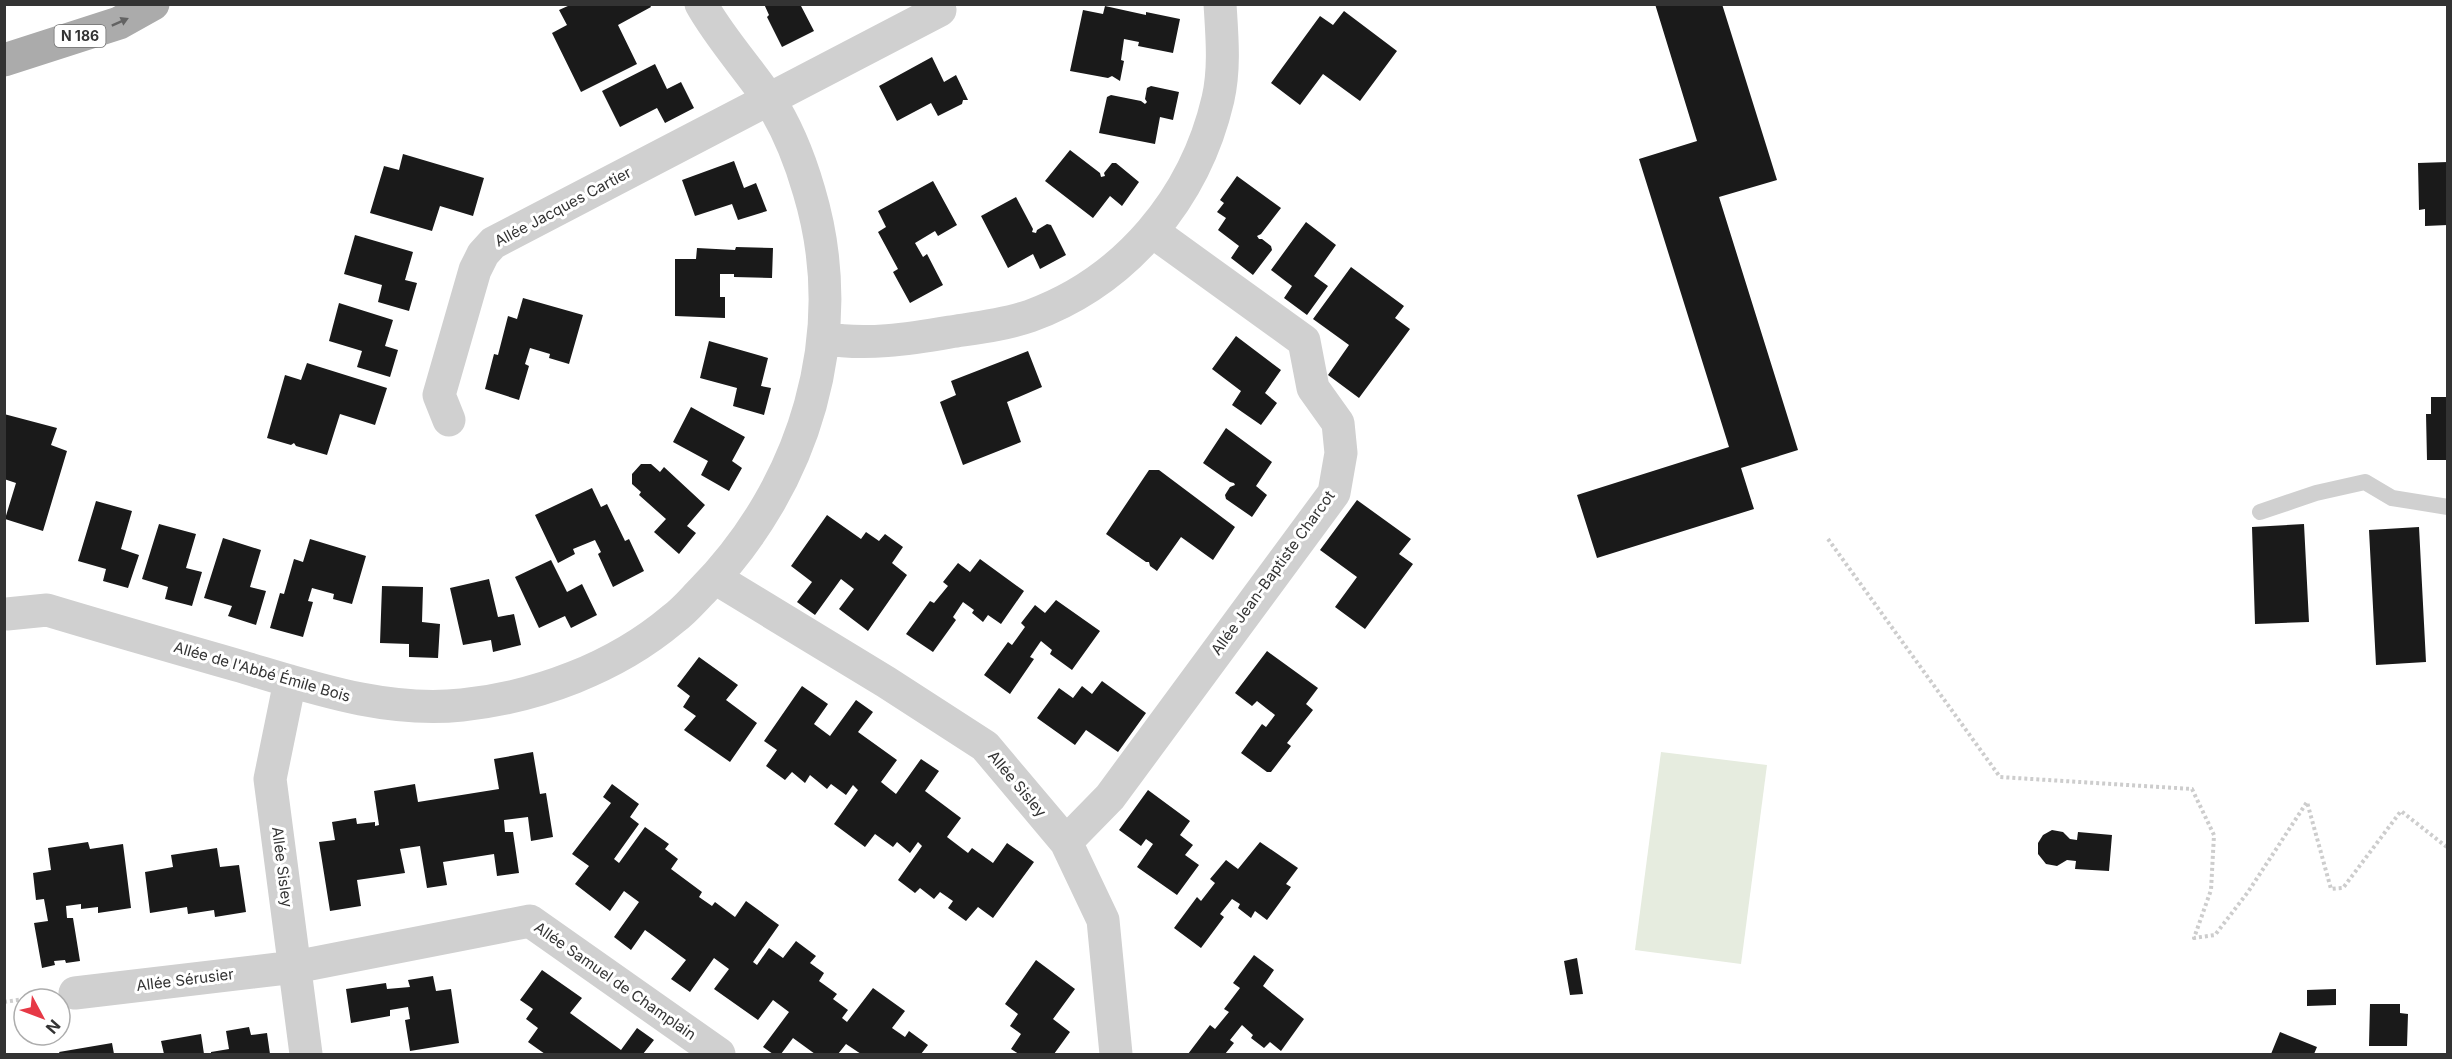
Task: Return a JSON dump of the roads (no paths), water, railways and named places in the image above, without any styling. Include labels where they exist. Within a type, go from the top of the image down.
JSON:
[{"type":"main road","name":"N 186","points":[[4,60],[119,23],[153,4]]},
{"type":"street","name":"Allée de l'Abbé Émile Bois","points":[[6,609],[47,610],[346,698],[403,706],[461,705],[519,695],[574,678],[626,652],[674,619],[715,578],[749,537],[777,491],[800,442],[815,391],[824,338],[825,288],[820,239],[810,191],[792,144],[770,100],[713,26],[700,4]]},
{"type":"street","points":[[824,338],[846,342],[927,336],[1002,324],[1030,316],[1084,289],[1117,266],[1153,232],[1182,191],[1204,146],[1218,98],[1223,48],[1220,4]]},
{"type":"street","name":"Allée Jacques Cartier","points":[[449,420],[439,394],[475,270],[483,254],[493,243],[940,10]]},
{"type":"street","name":"Allée Jean-Baptiste Charcot","points":[[1066,842],[1110,797],[1334,493],[1341,453],[1338,423],[1313,388],[1304,341],[1153,232]]},
{"type":"street","name":"Allée Sisley","points":[[715,578],[886,682],[985,746],[1066,842],[1103,920],[1116,1054]]},
{"type":"street","name":"Allée Sisley","points":[[290,681],[270,778],[306,1054]]},
{"type":"street","name":"Allée Samuel de Champlain","points":[[295,967],[530,921],[720,1054]]},
{"type":"street","name":"Allée Sérusier","points":[[75,993],[295,967]]},
{"type":"lane","points":[[2260,512],[2316,493],[2365,482],[2392,498],[2448,507]]}]
